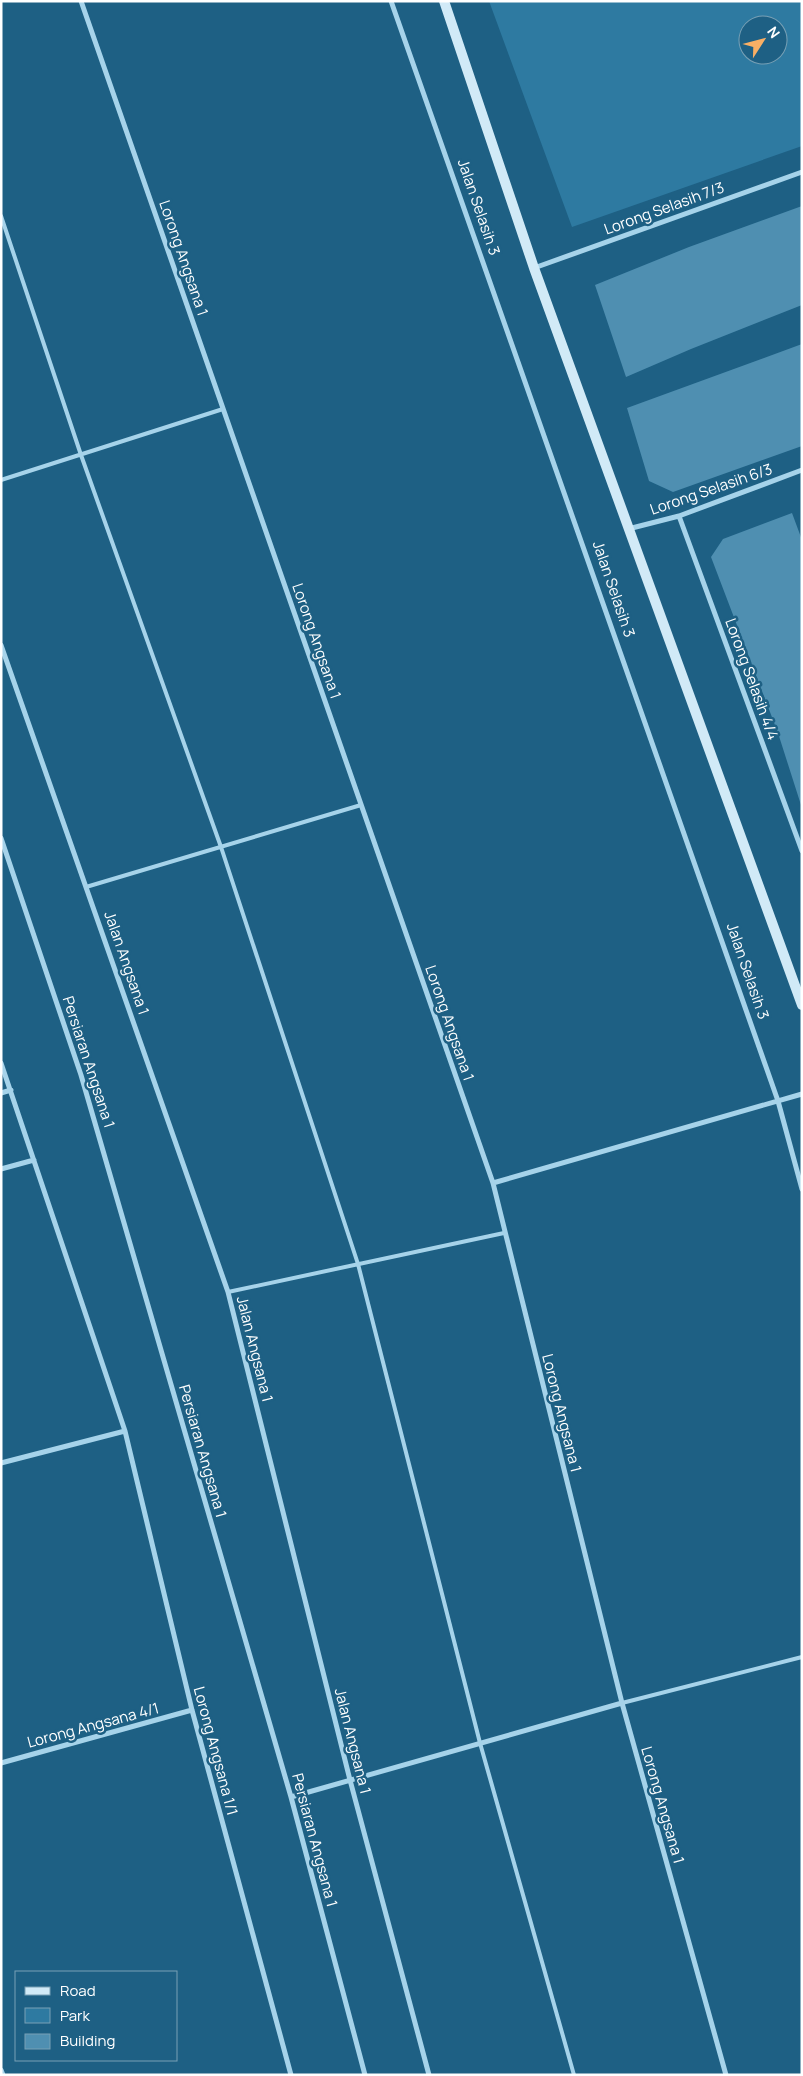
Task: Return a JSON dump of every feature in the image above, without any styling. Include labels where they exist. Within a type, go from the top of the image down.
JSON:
[{"type":"street","name":"Lorong Angsana 1","points":[[81,1],[493,1183],[622,1703],[726,2075]]},
{"type":"street","name":"Jalan Selasih 3","points":[[391,1],[778,1101],[802,1189]]},
{"type":"street","points":[[444,1],[534,268],[802,1005]]},
{"type":"street","name":"Lorong Selasih 7/3","points":[[534,268],[802,172]]},
{"type":"street","name":"Lorong Selasih 6/3","points":[[628,529],[680,516],[802,470]]},
{"type":"street","name":"Lorong Selasih 4/4","points":[[680,516],[802,851]]},
{"type":"street","name":"Jalan Angsana 1","points":[[1,645],[228,1292],[350,1780],[429,2075]]},
{"type":"street","name":"Persiaran Angsana 1","points":[[1,838],[82,1075],[290,1797],[365,2075]]},
{"type":"street","name":"Lorong Angsana 1/1","points":[[1,1063],[125,1431],[192,1710],[291,2075]]},
{"type":"street","points":[[1,1093],[11,1090]]},
{"type":"street","points":[[493,1183],[802,1094]]},
{"type":"street","points":[[1,1168],[34,1160]]},
{"type":"street","points":[[1,1463],[125,1431]]},
{"type":"street","points":[[290,1797],[622,1703]]},
{"type":"street","name":"Lorong Angsana 4/1","points":[[1,1763],[192,1710]]},
{"type":"street","points":[[1,2070],[3,2075]]},
{"type":"lane","points":[[1,216],[81,454],[222,847],[358,1264],[480,1743],[574,2075]]},
{"type":"lane","points":[[1,480],[223,409]]},
{"type":"lane","points":[[86,887],[361,805]]},
{"type":"lane","points":[[228,1292],[504,1233]]},
{"type":"lane","points":[[622,1703],[802,1658]]},
{"type":"green space","points":[[489,1],[802,1],[802,146],[572,227]]},
{"type":"building","points":[[802,206],[802,305],[626,377],[595,285],[689,247]]},
{"type":"building","points":[[802,344],[802,446],[673,492],[649,481],[627,408]]},
{"type":"building","points":[[792,513],[802,540],[801,805],[778,733],[711,557],[723,539]]}]
